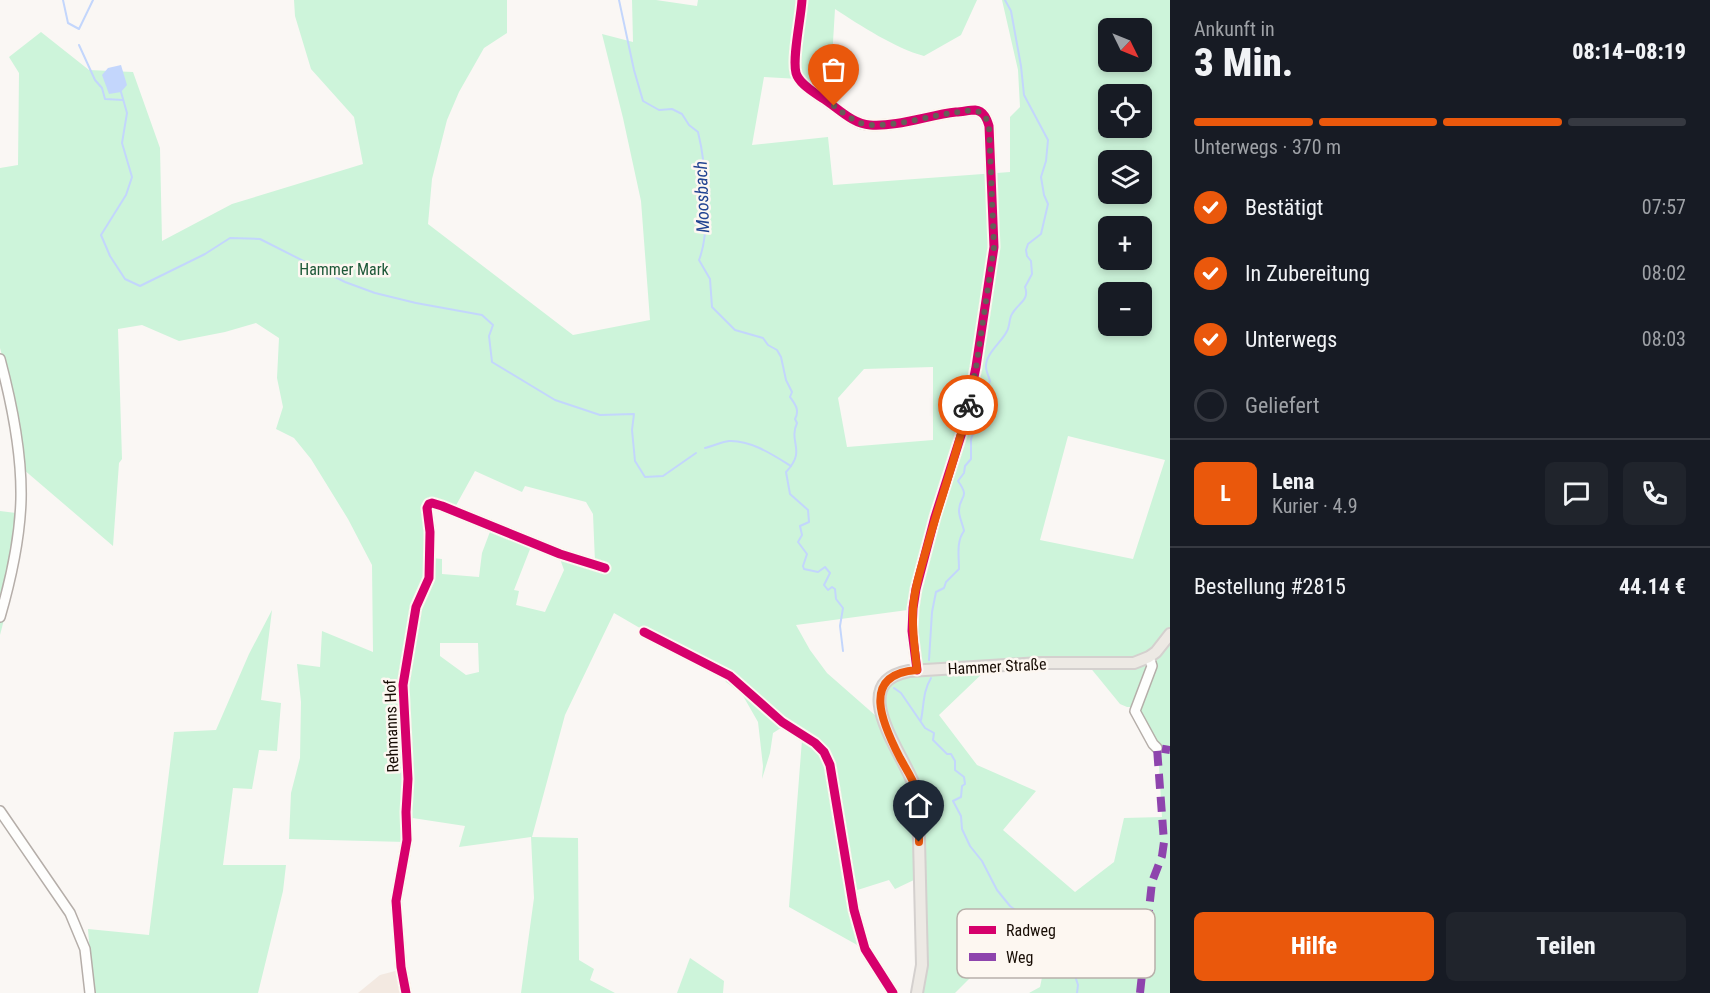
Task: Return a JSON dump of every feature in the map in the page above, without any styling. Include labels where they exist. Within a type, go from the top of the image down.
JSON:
[{"type":"main road","points":[[1149,657],[1170,634]]},
{"type":"main road","name":"Hammer Straße","points":[[917,993],[922,950],[918,798],[914,783],[888,732],[880,703],[882,689],[887,680],[897,674],[917,670],[1040,663],[1119,664],[1134,663],[1149,657]]},
{"type":"street","points":[[802,0],[795,62],[797,77],[848,116],[863,124],[872,125],[975,110],[982,113],[989,126],[994,247],[976,368],[964,426],[935,517],[916,589],[912,631],[917,670]]},
{"type":"street","points":[[0,359],[15,425],[21,499],[16,549],[0,616]]},
{"type":"street","name":"Rehmanns Hof","points":[[406,993],[401,967],[396,901],[407,840],[408,779],[403,685],[416,607],[429,578],[430,532],[427,508],[432,503],[442,506],[560,554],[605,568]]},
{"type":"street","points":[[644,632],[730,676],[775,716],[824,752],[830,765],[854,910],[865,949],[893,993]]},
{"type":"street","points":[[1149,657],[1152,666],[1136,711],[1157,748]]},
{"type":"street","points":[[0,811],[70,913],[85,949],[90,993]]},
{"type":"shaded area","points":[[399,970],[404,993],[358,993],[380,975]]},
{"type":"green space","name":"Hammer Mark","points":[[294,0],[507,0],[507,33],[484,48],[459,92],[447,120],[432,179],[428,224],[573,335],[650,320],[641,201],[602,34],[633,42],[632,0],[656,0],[697,6],[698,0],[977,0],[961,35],[924,56],[890,42],[835,9],[830,92],[818,93],[799,79],[764,77],[752,145],[828,137],[833,185],[1010,172],[1010,117],[1020,107],[1018,70],[1002,0],[1170,0],[1170,747],[1157,746],[1138,713],[1159,654],[1127,660],[1040,658],[919,667],[915,609],[796,625],[810,650],[827,673],[876,716],[916,798],[916,879],[895,889],[889,880],[848,893],[859,946],[789,907],[802,740],[781,728],[773,733],[762,779],[763,766],[758,722],[742,694],[726,682],[719,668],[676,649],[614,613],[565,715],[532,837],[578,838],[579,960],[594,969],[590,980],[615,993],[521,993],[534,898],[531,837],[459,847],[465,826],[406,817],[406,842],[289,839],[291,793],[300,758],[301,702],[297,664],[320,667],[322,631],[373,652],[372,565],[348,519],[311,459],[294,438],[276,429],[283,407],[277,378],[279,338],[256,323],[179,341],[142,325],[118,329],[122,459],[119,463],[113,546],[23,469],[10,386],[0,348],[0,168],[18,165],[19,73],[9,57],[41,32],[89,70],[133,72],[160,148],[162,241],[232,204],[363,164],[354,117],[311,69],[295,16]],"holes":[[[933,367],[933,440],[847,447],[838,398],[864,369]],[[1068,436],[1165,460],[1133,559],[1040,540]],[[475,471],[522,492],[525,486],[586,502],[593,514],[595,562],[559,552],[454,509]],[[432,506],[491,529],[482,553],[479,577],[442,574],[442,559],[432,558]],[[532,544],[559,556],[564,570],[545,612],[516,605],[519,591],[514,590]],[[440,643],[478,643],[479,672],[466,675],[440,656]]]},
{"type":"green space","points":[[0,511],[16,513],[9,600],[0,635]]},
{"type":"green space","points":[[272,610],[261,700],[281,703],[277,751],[259,750],[252,789],[233,788],[223,865],[286,865],[283,891],[258,993],[93,993],[88,929],[149,935],[174,732],[216,730],[249,654]]},
{"type":"green space","points":[[1145,664],[1148,667],[1135,707],[1120,704],[1089,666]]},
{"type":"green space","points":[[986,670],[939,715],[977,765],[1036,791],[1003,830],[1075,892],[1114,862],[1124,818],[1162,817],[1158,750],[1170,751],[1170,993],[1029,993],[1040,987],[1042,978],[1155,978],[1155,909],[957,909],[957,978],[970,978],[955,993],[922,993],[927,972],[925,799],[892,726],[887,712],[886,699],[890,687],[899,679],[929,672]]},
{"type":"green space","points":[[690,958],[724,981],[723,993],[677,993]]},
{"type":"water","points":[[121,65],[127,85],[121,92],[109,94],[102,75],[108,68]]},
{"type":"waterway","points":[[63,0],[68,23],[79,29],[93,0]]},
{"type":"waterway","name":"Moosbach","points":[[619,0],[643,101],[659,110],[672,109],[682,114],[689,125],[698,132],[706,197],[705,232],[699,260],[710,279],[712,307],[735,330],[763,338],[768,345],[777,350],[781,357],[786,380],[792,392],[790,397],[797,410],[794,436],[795,458],[786,472],[790,494],[808,510],[809,522],[800,526],[802,535],[798,542],[807,554],[803,566],[804,569],[818,572],[825,567],[830,573],[824,585],[828,590],[832,587],[835,589],[836,599],[843,608],[840,626],[843,651]]},
{"type":"waterway","points":[[929,660],[932,612],[936,592],[944,588],[946,582],[959,569],[959,544],[964,531],[959,506],[964,491],[958,481],[971,459],[971,439],[990,381],[986,362],[1007,331],[1014,310],[1026,295],[1025,287],[1032,274],[1031,261],[1026,250],[1028,244],[1041,234],[1048,204],[1041,177],[1046,161],[1048,140],[1024,95],[1011,11],[1005,0]]},
{"type":"waterway","points":[[79,45],[95,80],[102,88],[105,99],[123,100]]},
{"type":"waterway","points":[[121,92],[127,113],[122,143],[132,177],[126,195],[101,235],[110,256],[125,279],[140,286],[205,254],[230,238],[260,239],[345,282],[375,293],[482,315],[493,325],[489,336],[492,362],[555,400],[600,415],[634,414],[632,430],[635,461],[645,477],[663,476],[696,453]]},
{"type":"waterway","points":[[705,448],[723,442],[737,441],[762,449],[791,466]]},
{"type":"waterway","points":[[921,720],[925,693],[931,678]]},
{"type":"waterway","name":"Moosbach","points":[[894,688],[901,693],[925,728],[934,733],[933,740],[947,754],[951,754],[955,761],[955,770],[964,777],[965,784],[962,786],[961,797],[953,801],[961,816],[962,829],[997,890],[1014,909]]},
{"type":"waterway","name":"Moosbach","points":[[1076,978],[1077,993]]},
{"type":"marked path","points":[[1149,909],[1152,882],[1162,856],[1164,842],[1157,748],[1170,750]]},
{"type":"marked path","points":[[1140,993],[1142,978]]},
{"type":"cycle path","points":[[802,0],[796,48],[796,73],[807,87],[845,114],[863,124],[880,125],[975,110],[983,114],[989,126],[994,247],[976,367],[964,426],[935,517],[916,589],[912,631],[917,670]]},
{"type":"cycle path","points":[[406,993],[401,967],[396,901],[407,840],[408,779],[403,685],[416,607],[429,578],[430,532],[427,508],[432,503],[442,506],[560,554],[605,568]]},
{"type":"cycle path","points":[[644,632],[730,676],[782,722],[815,743],[824,752],[830,765],[854,910],[865,949],[893,993]]},
{"type":"way so far","points":[[834,106],[854,120],[872,125],[975,110],[987,119],[994,247],[976,368],[968,405]]},
{"type":"route","points":[[919,842],[917,793],[888,732],[881,709],[880,696],[890,677],[909,670],[917,670],[912,631],[916,589],[935,517],[964,426],[968,405]]}]
